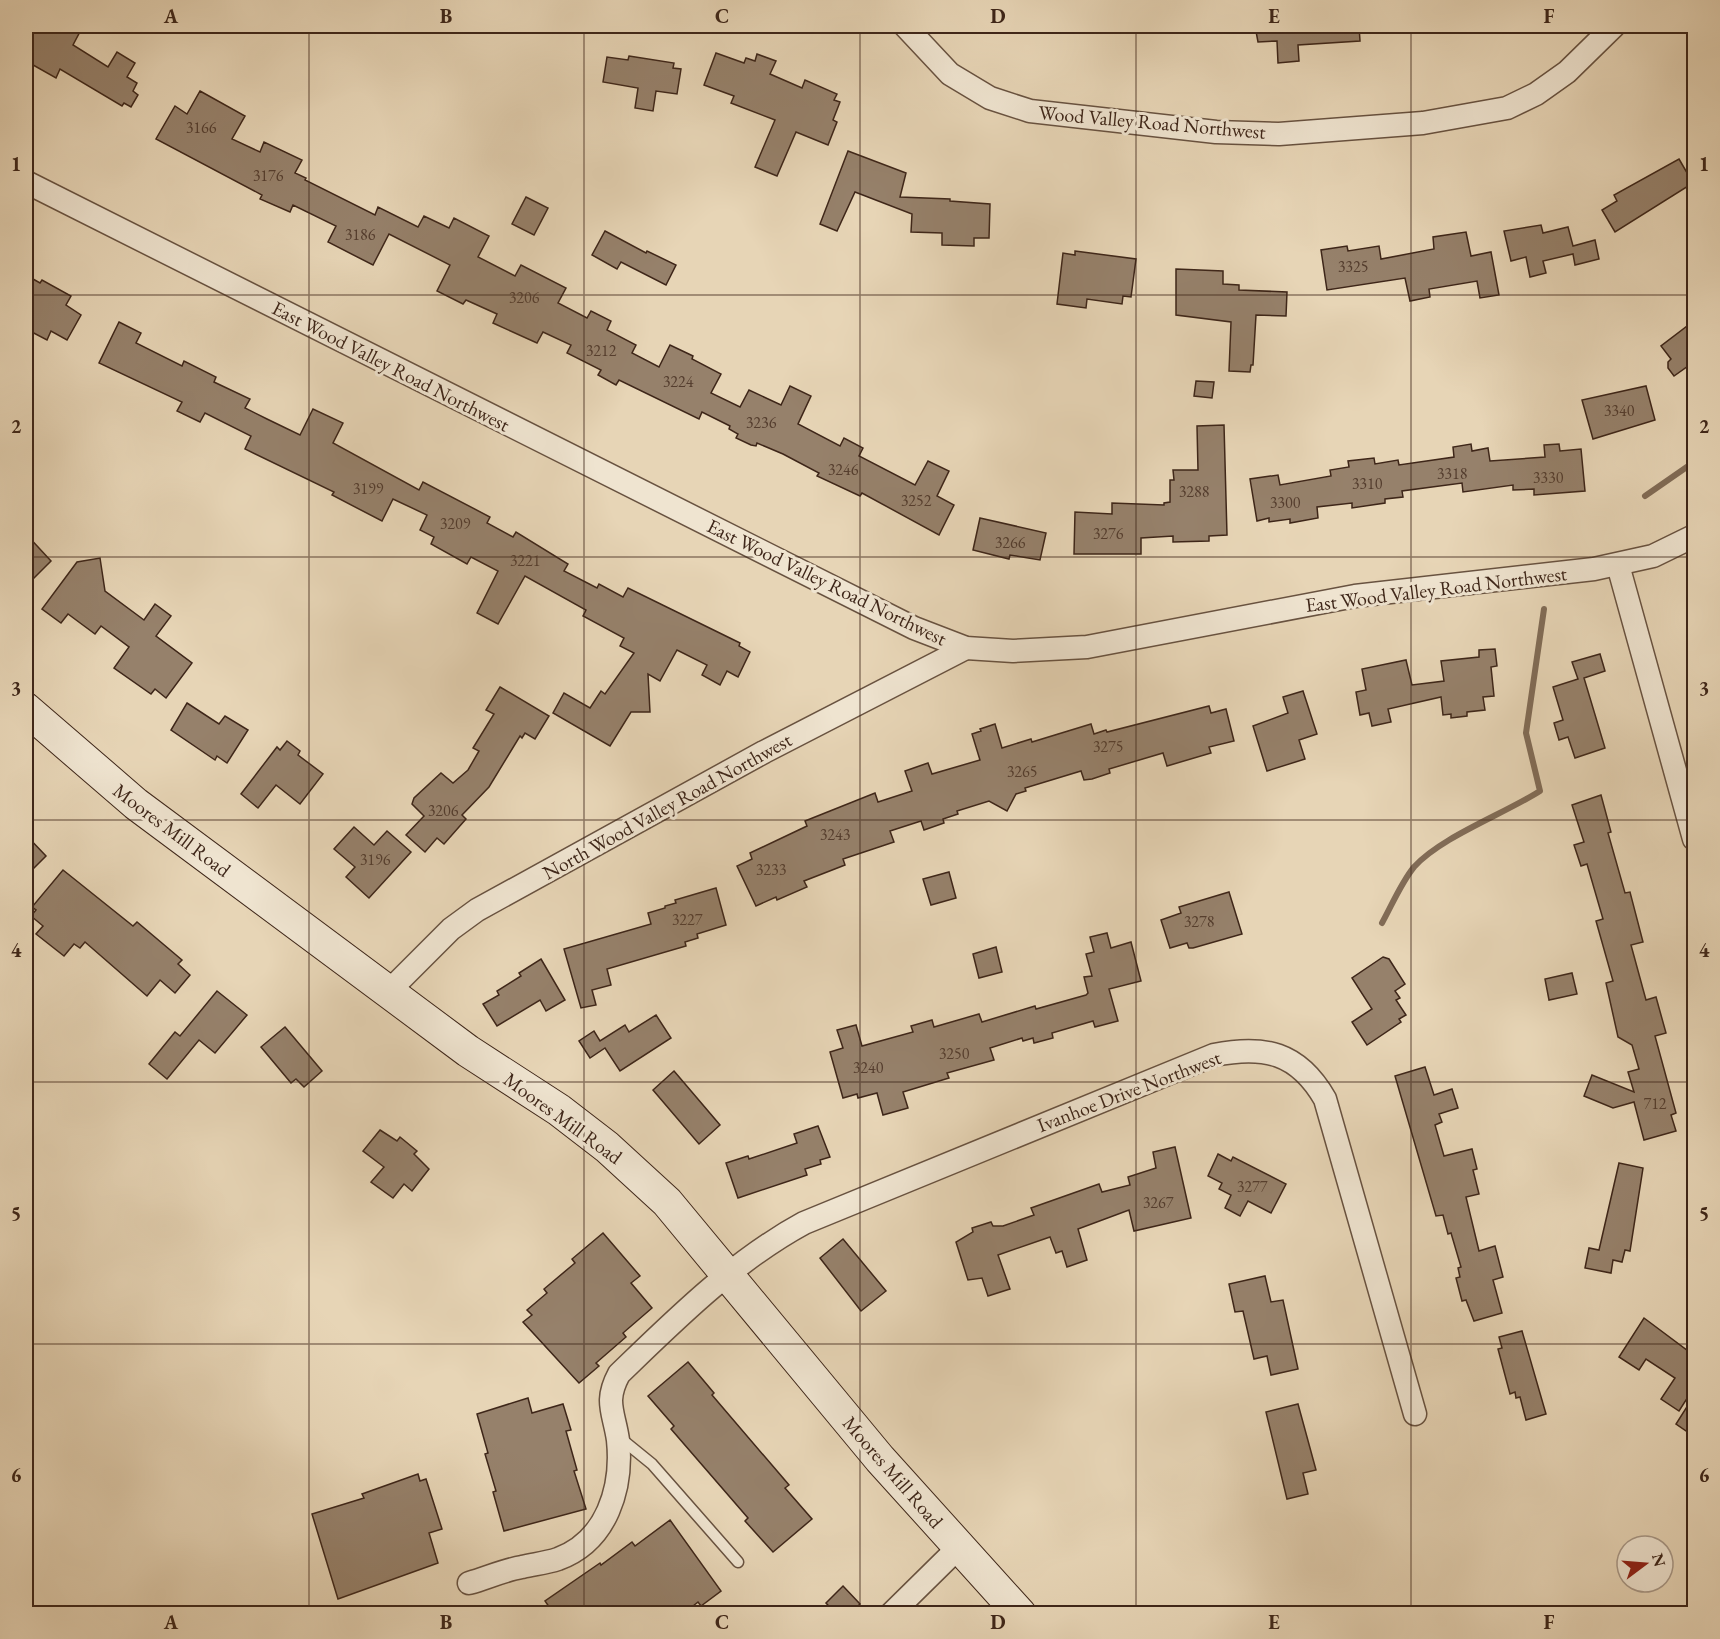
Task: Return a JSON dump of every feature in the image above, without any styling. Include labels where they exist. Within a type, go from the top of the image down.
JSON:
[{"type":"street","name":"Wood Valley Road Northwest","points":[[904,26],[950,74],[990,98],[1030,111],[1216,132],[1279,134],[1423,123],[1507,108],[1536,94],[1567,72],[1614,26]]},
{"type":"street","name":"East Wood Valley Road Northwest","points":[[26,182],[914,628],[966,648],[1013,651],[1087,646],[1355,596],[1618,565],[1653,556],[1695,536]]},
{"type":"street","points":[[1618,565],[1695,839]]},
{"type":"street","name":"North Wood Valley Road Northwest","points":[[388,992],[451,929],[477,909],[764,752],[966,648]]},
{"type":"street","name":"Moores Mill Road","points":[[26,709],[136,804],[468,1051],[559,1110],[607,1147],[667,1202],[880,1459],[1020,1614]]},
{"type":"street","name":"Ivanhoe Drive Northwest","points":[[469,1583],[560,1558],[580,1546],[598,1529],[609,1512],[617,1486],[620,1459],[610,1402],[612,1388],[619,1374],[728,1274],[771,1241],[804,1223],[1214,1055],[1240,1050],[1265,1052],[1284,1057],[1301,1067],[1315,1081],[1325,1099],[1415,1414]]},
{"type":"street","points":[[891,1614],[959,1547]]},
{"type":"lane","points":[[617,1436],[652,1464],[738,1562]]},
{"type":"building","points":[[26,26],[48,26],[58,31],[61,26],[83,26],[73,45],[108,67],[117,52],[135,63],[127,77],[137,83],[133,91],[138,95],[131,107],[124,103],[122,106],[60,69],[56,78],[26,61]]},
{"type":"building","points":[[1255,26],[1359,26],[1360,41],[1298,45],[1299,61],[1278,63],[1277,41],[1258,42]]},
{"type":"building","points":[[716,53],[744,63],[746,58],[755,61],[757,54],[776,61],[770,74],[802,88],[805,80],[837,94],[834,100],[840,102],[833,120],[837,122],[828,145],[796,132],[777,176],[755,167],[775,120],[731,103],[734,96],[704,85]]},
{"type":"building","points":[[629,56],[674,63],[673,68],[681,69],[677,94],[656,91],[653,111],[635,108],[638,88],[603,82],[607,57],[628,60]]},
{"type":"building","points":[[200,91],[245,116],[232,139],[260,152],[264,142],[302,160],[295,173],[306,178],[305,180],[375,215],[378,207],[418,227],[424,216],[449,228],[454,218],[489,236],[478,257],[515,276],[521,265],[566,288],[558,303],[587,318],[591,311],[611,321],[607,330],[636,345],[632,353],[659,367],[670,345],[693,356],[692,359],[721,374],[711,393],[740,407],[749,390],[781,405],[790,386],[811,396],[798,424],[840,446],[844,438],[863,448],[859,456],[915,485],[928,461],[949,471],[937,496],[954,505],[939,535],[862,493],[860,496],[817,476],[819,473],[783,454],[757,443],[756,446],[751,445],[736,438],[738,434],[729,429],[730,426],[702,412],[699,419],[619,380],[616,385],[598,375],[601,370],[567,353],[571,345],[543,332],[537,343],[493,323],[497,314],[466,300],[463,304],[437,291],[450,265],[389,234],[373,265],[328,242],[336,226],[293,205],[290,212],[260,199],[262,195],[156,139],[175,106],[187,114]]},
{"type":"building","points":[[848,151],[906,173],[900,197],[950,199],[950,201],[990,204],[989,238],[974,238],[974,246],[942,245],[942,233],[911,232],[912,214],[855,192],[837,231],[820,224]]},
{"type":"building","points":[[1679,159],[1693,183],[1615,232],[1602,210],[1617,201],[1614,195]]},
{"type":"building","points":[[526,197],[548,208],[534,235],[512,224]]},
{"type":"building","points":[[1541,225],[1543,233],[1568,227],[1573,246],[1595,240],[1599,259],[1575,265],[1573,254],[1543,261],[1546,273],[1530,277],[1526,257],[1511,261],[1504,231]]},
{"type":"building","points":[[605,231],[646,253],[647,251],[676,265],[666,285],[621,262],[617,269],[592,255]]},
{"type":"building","points":[[1466,232],[1471,256],[1491,252],[1499,295],[1480,298],[1477,281],[1429,289],[1430,297],[1410,301],[1405,278],[1327,290],[1321,250],[1347,246],[1348,251],[1379,246],[1381,259],[1434,249],[1433,237]]},
{"type":"building","points":[[1075,251],[1136,259],[1131,297],[1123,296],[1122,304],[1087,299],[1086,308],[1057,304],[1063,253],[1075,255]]},
{"type":"building","points":[[1176,269],[1223,271],[1223,284],[1239,285],[1239,290],[1287,292],[1286,316],[1256,315],[1253,365],[1251,365],[1250,372],[1229,371],[1231,322],[1176,315]]},
{"type":"building","points":[[26,275],[40,283],[42,280],[71,296],[66,305],[81,315],[67,340],[51,331],[47,340],[26,329]]},
{"type":"building","points":[[1695,320],[1695,361],[1674,376],[1668,368],[1668,362],[1671,359],[1661,346]]},
{"type":"building","points":[[119,322],[141,333],[136,343],[182,366],[184,361],[216,377],[214,382],[250,399],[245,408],[300,435],[313,409],[343,423],[333,443],[419,490],[423,482],[490,517],[487,523],[513,537],[516,532],[568,564],[564,571],[597,588],[599,584],[623,597],[628,588],[740,643],[739,646],[750,652],[738,677],[727,671],[720,685],[702,675],[707,665],[677,650],[660,681],[648,674],[650,712],[631,712],[610,746],[553,713],[564,693],[590,708],[601,691],[605,694],[634,653],[620,646],[624,638],[583,616],[586,610],[525,576],[498,624],[477,613],[498,571],[471,557],[467,564],[431,544],[434,537],[420,530],[427,515],[393,499],[382,521],[332,495],[334,492],[245,449],[251,436],[205,413],[200,422],[177,411],[182,402],[99,363]]},
{"type":"building","points":[[1196,381],[1214,382],[1212,398],[1194,396]]},
{"type":"building","points":[[1646,386],[1655,420],[1593,439],[1582,400]]},
{"type":"building","points":[[1224,425],[1227,535],[1209,536],[1209,541],[1173,542],[1173,536],[1141,538],[1141,554],[1074,554],[1075,512],[1112,514],[1112,503],[1164,505],[1170,502],[1170,480],[1174,480],[1173,470],[1198,470],[1197,426]]},
{"type":"building","points":[[1471,444],[1472,451],[1488,448],[1490,461],[1545,457],[1544,445],[1559,444],[1560,451],[1581,449],[1585,491],[1534,495],[1534,489],[1513,490],[1513,485],[1463,492],[1462,483],[1402,491],[1403,497],[1385,499],[1385,503],[1352,508],[1352,503],[1317,507],[1318,518],[1290,523],[1290,519],[1269,522],[1269,518],[1257,521],[1250,479],[1278,475],[1280,485],[1331,476],[1330,470],[1349,467],[1348,461],[1374,458],[1375,464],[1398,460],[1399,465],[1454,457],[1453,447]]},
{"type":"building","points":[[980,518],[1046,533],[1040,560],[1010,555],[1009,559],[973,550]]},
{"type":"building","points":[[26,534],[51,561],[26,586]]},
{"type":"building","points":[[100,558],[105,591],[144,620],[155,604],[171,616],[156,636],[192,663],[166,698],[155,689],[151,694],[114,668],[129,647],[101,626],[95,634],[68,614],[61,623],[42,609],[77,562]]},
{"type":"building","points":[[1495,649],[1497,666],[1491,667],[1494,696],[1483,697],[1485,710],[1467,712],[1467,716],[1451,718],[1451,714],[1443,715],[1441,697],[1388,709],[1391,722],[1372,726],[1369,713],[1360,715],[1356,692],[1366,690],[1362,669],[1406,660],[1412,685],[1444,681],[1441,661],[1479,657],[1479,650]]},
{"type":"building","points":[[1600,654],[1605,671],[1584,678],[1605,748],[1575,758],[1568,737],[1559,740],[1554,723],[1563,720],[1553,687],[1578,679],[1572,662]]},
{"type":"building","points":[[500,687],[549,716],[535,739],[525,733],[522,738],[520,736],[489,787],[462,815],[466,819],[444,844],[437,838],[425,852],[406,835],[424,816],[412,804],[414,798],[441,773],[453,783],[468,770],[479,751],[473,748],[494,714],[486,710]]},
{"type":"building","points":[[1303,691],[1317,734],[1299,740],[1305,759],[1267,771],[1253,726],[1288,713],[1283,697]]},
{"type":"building","points":[[187,703],[219,724],[225,716],[248,730],[227,763],[217,756],[215,760],[171,730]]},
{"type":"building","points":[[1209,706],[1211,713],[1226,709],[1234,741],[1209,747],[1211,753],[1167,766],[1163,753],[1109,769],[1110,773],[1092,779],[1084,780],[1081,771],[1025,788],[1026,791],[1016,794],[1007,811],[989,801],[957,811],[958,814],[943,819],[944,823],[924,830],[921,821],[890,831],[894,842],[843,859],[845,865],[804,881],[807,887],[756,906],[737,866],[752,859],[750,853],[807,826],[805,821],[875,793],[878,802],[912,791],[905,771],[928,763],[932,774],[980,760],[972,734],[981,731],[980,729],[995,724],[1002,748],[1031,739],[1032,742],[1091,724],[1094,734]]},
{"type":"building","points":[[287,741],[300,751],[298,755],[323,774],[300,804],[276,785],[258,808],[241,794],[277,747],[280,750]]},
{"type":"building","points":[[1601,795],[1611,832],[1608,833],[1625,893],[1630,892],[1643,942],[1631,945],[1646,1000],[1656,997],[1666,1033],[1655,1036],[1676,1113],[1671,1115],[1676,1131],[1644,1140],[1634,1102],[1613,1108],[1584,1096],[1592,1075],[1634,1092],[1628,1072],[1639,1069],[1632,1045],[1618,1037],[1606,983],[1613,981],[1596,921],[1603,919],[1587,864],[1581,866],[1574,845],[1584,842],[1572,805]]},
{"type":"building","points":[[354,827],[374,845],[387,831],[411,852],[369,898],[346,877],[355,867],[334,849]]},
{"type":"building","points":[[26,835],[46,856],[26,876]]},
{"type":"building","points":[[63,870],[133,926],[137,922],[182,960],[178,964],[190,975],[175,993],[160,980],[147,996],[85,942],[80,948],[74,944],[64,956],[36,934],[43,926],[31,916],[36,910],[32,907]]},
{"type":"building","points":[[949,872],[956,898],[931,905],[923,879]]},
{"type":"building","points":[[716,888],[726,925],[697,934],[698,938],[685,942],[686,946],[607,969],[611,985],[592,990],[596,1005],[581,1008],[564,949],[651,924],[648,913],[676,903],[675,900]]},
{"type":"building","points":[[1229,892],[1242,934],[1193,948],[1189,948],[1187,943],[1170,948],[1161,920],[1181,913],[1179,907]]},
{"type":"building","points":[[1107,933],[1111,948],[1131,942],[1141,981],[1109,989],[1118,1021],[1095,1027],[1093,1021],[1052,1033],[1053,1038],[1034,1043],[1033,1038],[1023,1041],[1022,1038],[990,1048],[994,1060],[947,1073],[949,1078],[903,1092],[908,1108],[883,1115],[877,1093],[858,1098],[857,1094],[843,1098],[830,1052],[843,1048],[837,1030],[856,1025],[862,1046],[913,1032],[911,1026],[932,1020],[934,1027],[979,1014],[982,1022],[1035,1006],[1036,1009],[1086,995],[1088,993],[1084,977],[1092,976],[1086,954],[1094,952],[1090,937]]},
{"type":"building","points":[[996,947],[1002,972],[979,978],[973,954]]},
{"type":"building","points":[[1383,957],[1389,959],[1405,984],[1395,991],[1400,998],[1396,1000],[1406,1015],[1399,1019],[1401,1022],[1367,1045],[1352,1022],[1372,1009],[1352,978]]},
{"type":"building","points":[[541,959],[565,1000],[546,1011],[540,1000],[497,1026],[483,1004],[499,995],[497,991],[521,976],[519,973]]},
{"type":"building","points":[[1572,973],[1577,994],[1549,1000],[1545,979]]},
{"type":"building","points":[[217,991],[247,1015],[215,1053],[199,1040],[167,1079],[149,1064],[175,1032],[180,1036]]},
{"type":"building","points":[[656,1015],[671,1038],[620,1071],[605,1048],[590,1058],[579,1041],[594,1031],[600,1041],[625,1025],[629,1032]]},
{"type":"building","points":[[285,1027],[322,1071],[304,1087],[296,1079],[291,1083],[261,1047]]},
{"type":"building","points":[[1425,1067],[1434,1095],[1452,1089],[1458,1108],[1439,1114],[1442,1122],[1435,1125],[1444,1156],[1472,1149],[1477,1169],[1473,1170],[1479,1194],[1466,1197],[1479,1251],[1495,1246],[1503,1277],[1493,1280],[1502,1313],[1474,1321],[1466,1300],[1462,1301],[1456,1278],[1460,1277],[1458,1268],[1461,1267],[1451,1233],[1448,1234],[1443,1215],[1436,1216],[1395,1076]]},
{"type":"building","points":[[674,1071],[720,1125],[699,1144],[653,1090]]},
{"type":"building","points":[[818,1126],[830,1157],[820,1160],[821,1164],[805,1169],[807,1175],[738,1198],[726,1163],[748,1156],[749,1159],[797,1143],[794,1134]]},
{"type":"building","points":[[380,1130],[397,1141],[400,1137],[417,1151],[414,1154],[429,1169],[412,1191],[404,1184],[393,1198],[371,1182],[384,1167],[363,1151]]},
{"type":"building","points":[[1175,1147],[1191,1218],[1134,1231],[1129,1210],[1078,1229],[1087,1260],[1067,1267],[1062,1251],[1056,1253],[1050,1237],[998,1255],[1010,1289],[988,1296],[982,1278],[968,1280],[956,1242],[973,1232],[972,1228],[991,1222],[993,1226],[1003,1226],[1034,1215],[1031,1208],[1099,1184],[1102,1192],[1130,1185],[1128,1177],[1156,1168],[1153,1152]]},
{"type":"building","points":[[1218,1154],[1231,1161],[1233,1157],[1286,1184],[1271,1213],[1248,1201],[1240,1216],[1225,1208],[1231,1195],[1219,1189],[1222,1183],[1208,1176]]},
{"type":"building","points":[[1619,1163],[1643,1168],[1630,1251],[1625,1250],[1622,1262],[1613,1260],[1611,1273],[1585,1268],[1589,1248],[1599,1250]]},
{"type":"building","points":[[603,1233],[640,1276],[631,1283],[652,1308],[623,1333],[626,1337],[596,1363],[599,1366],[579,1383],[523,1322],[532,1315],[527,1310],[547,1293],[544,1289],[575,1263],[572,1259]]},
{"type":"building","points":[[843,1239],[886,1291],[861,1311],[820,1258]]},
{"type":"building","points":[[1265,1276],[1271,1302],[1283,1300],[1298,1369],[1271,1375],[1267,1356],[1254,1359],[1243,1311],[1235,1312],[1229,1284]]},
{"type":"building","points":[[1644,1318],[1692,1354],[1689,1358],[1695,1362],[1695,1386],[1679,1411],[1661,1399],[1675,1378],[1646,1359],[1639,1370],[1619,1357]]},
{"type":"building","points":[[1522,1331],[1546,1414],[1526,1420],[1520,1397],[1516,1398],[1515,1392],[1510,1394],[1498,1349],[1502,1348],[1499,1337]]},
{"type":"building","points":[[688,1362],[714,1393],[712,1395],[789,1485],[785,1488],[812,1519],[773,1552],[745,1521],[748,1518],[671,1429],[674,1426],[648,1396]]},
{"type":"building","points":[[1695,1394],[1695,1437],[1676,1424]]},
{"type":"building","points":[[528,1398],[532,1413],[563,1404],[571,1430],[566,1431],[577,1470],[574,1471],[586,1509],[504,1531],[493,1492],[496,1491],[485,1454],[488,1453],[477,1414]]},
{"type":"building","points":[[1298,1404],[1316,1470],[1303,1473],[1308,1494],[1287,1499],[1266,1412]]},
{"type":"building","points":[[418,1474],[420,1481],[426,1479],[442,1529],[429,1533],[438,1563],[338,1599],[312,1514],[364,1498],[362,1494]]},
{"type":"building","points":[[670,1520],[721,1591],[701,1606],[698,1602],[683,1614],[554,1614],[545,1601],[632,1542],[635,1546]]},
{"type":"building","points":[[843,1586],[860,1604],[850,1614],[836,1614],[826,1603]]},
{"type":"waterway","points":[[1645,496],[1694,462]]},
{"type":"waterway","points":[[1382,923],[1405,880],[1426,856],[1456,836],[1540,791],[1526,733],[1544,609]]}]
